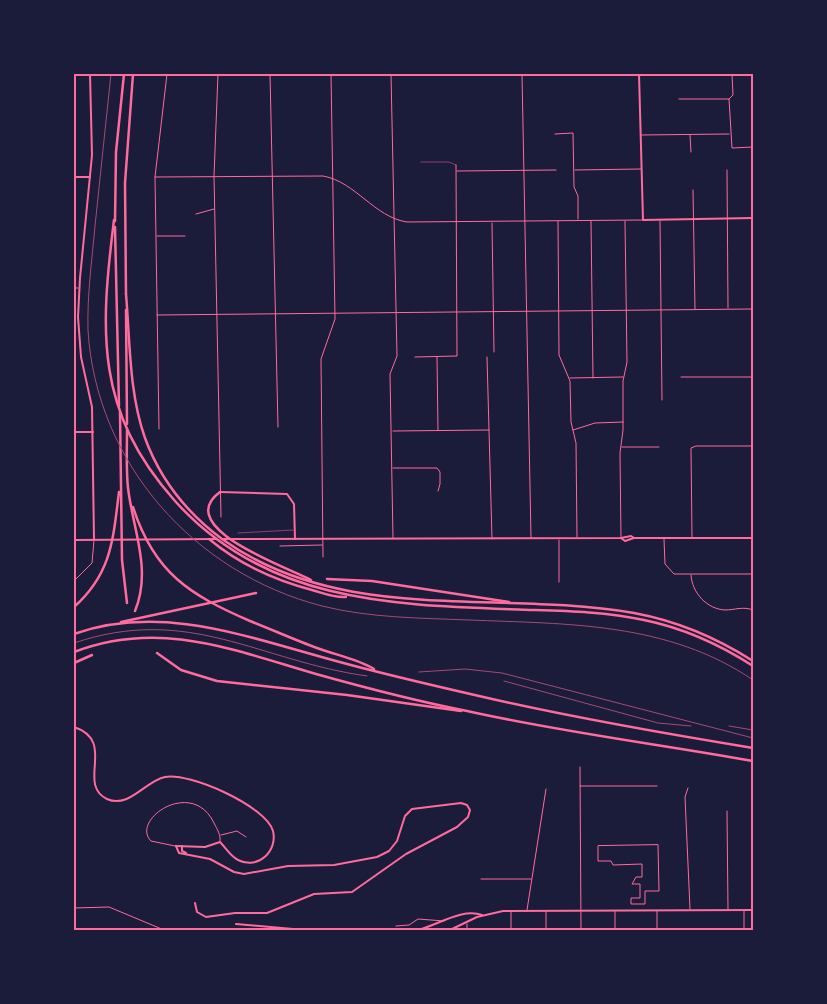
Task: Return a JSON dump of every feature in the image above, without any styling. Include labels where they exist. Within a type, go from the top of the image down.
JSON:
[{"type":"highway","points":[[124,74],[116,141],[114,220],[123,569],[127,602]]},
{"type":"highway","points":[[133,74],[125,183],[128,464],[130,499],[143,570],[142,589],[135,611]]},
{"type":"highway","points":[[114,220],[105,321],[106,352],[112,385],[124,422],[140,453],[168,493],[191,518],[217,540],[252,562],[274,573],[348,596],[418,605],[584,612],[628,617],[666,625],[697,636],[753,666]]},
{"type":"highway","points":[[126,294],[138,415],[152,455],[167,481],[200,521],[231,545],[278,570],[317,583],[387,597],[607,610],[656,618],[704,635],[753,661]]},
{"type":"highway","points":[[74,607],[96,583],[108,560],[121,483]]},
{"type":"highway","points":[[220,492],[212,499],[208,508],[210,519],[218,528],[249,551],[317,583]]},
{"type":"highway","points":[[130,499],[141,531],[154,554],[173,577],[193,594],[247,619],[310,645],[368,665],[376,670]]},
{"type":"highway","points":[[209,539],[256,569],[296,586],[339,597],[348,596]]},
{"type":"highway","points":[[327,579],[372,581],[521,604]]},
{"type":"highway","points":[[74,634],[128,619],[202,606],[256,593]]},
{"type":"highway","points":[[119,623],[166,621],[212,627],[376,670],[544,710],[753,748]]},
{"type":"highway","points":[[74,652],[109,642],[135,638],[165,637],[198,640],[370,688],[466,711],[753,761]]},
{"type":"highway","points":[[157,653],[181,670],[209,679],[359,696],[451,712],[466,711]]},
{"type":"highway","points":[[74,663],[92,655]]},
{"type":"street","points":[[74,580],[92,563],[94,539],[92,404],[79,339],[79,288],[92,148],[90,74]]},
{"type":"street","points":[[159,429],[155,177],[166,74]]},
{"type":"street","points":[[218,74],[214,176],[221,517]]},
{"type":"street","points":[[270,74],[278,427]]},
{"type":"street","points":[[323,558],[321,359],[334,324],[335,313],[331,74]]},
{"type":"street","points":[[391,74],[397,356],[390,374],[393,539]]},
{"type":"street","points":[[522,74],[531,539]]},
{"type":"street","points":[[639,74],[643,220]]},
{"type":"street","points":[[732,74],[733,95],[730,99],[732,148],[753,147]]},
{"type":"street","points":[[679,99],[730,99]]},
{"type":"street","points":[[556,134],[573,133],[573,170],[574,186],[578,200],[578,220]]},
{"type":"street","points":[[641,135],[730,134]]},
{"type":"street","points":[[690,135],[690,152]]},
{"type":"street","points":[[415,357],[457,356],[456,165]]},
{"type":"street","points":[[573,170],[641,169]]},
{"type":"street","points":[[456,171],[556,170]]},
{"type":"street","points":[[727,170],[728,309]]},
{"type":"street","points":[[155,177],[315,175],[333,178],[394,219],[412,222],[753,218]]},
{"type":"street","points":[[74,177],[90,177]]},
{"type":"street","points":[[693,190],[695,309]]},
{"type":"street","points":[[196,214],[215,209]]},
{"type":"street","points":[[660,219],[662,400]]},
{"type":"street","points":[[591,220],[593,378]]},
{"type":"street","points":[[621,538],[623,377],[627,362],[625,220]]},
{"type":"street","points":[[492,221],[494,352]]},
{"type":"street","points":[[558,221],[560,359],[569,378],[573,431],[576,444],[577,539]]},
{"type":"street","points":[[156,236],[185,236]]},
{"type":"street","points":[[74,288],[79,288]]},
{"type":"street","points":[[157,315],[753,309]]},
{"type":"street","points":[[437,357],[438,431]]},
{"type":"street","points":[[487,357],[492,539]]},
{"type":"street","points":[[681,376],[753,377]]},
{"type":"street","points":[[569,378],[623,377]]},
{"type":"street","points":[[573,431],[595,423],[623,422]]},
{"type":"street","points":[[391,431],[489,430]]},
{"type":"street","points":[[74,432],[92,432]]},
{"type":"street","points":[[692,538],[692,447],[753,446]]},
{"type":"street","points":[[621,447],[659,447]]},
{"type":"street","points":[[392,468],[434,468],[440,472],[438,491]]},
{"type":"street","points":[[220,492],[277,492],[290,497],[295,506],[295,539]]},
{"type":"street","points":[[74,540],[621,538],[625,541],[634,538],[753,538]]},
{"type":"street","points":[[664,538],[664,560],[668,569],[678,575],[753,574]]},
{"type":"street","points":[[558,539],[559,582]]},
{"type":"street","points":[[280,546],[323,546]]},
{"type":"street","points":[[691,575],[696,593],[712,606],[726,610],[745,608],[753,610]]},
{"type":"street","points":[[74,727],[86,734],[93,743],[96,753],[94,784],[106,798],[122,801],[162,778],[180,778],[210,786],[240,801],[267,820],[274,835],[273,845],[260,860],[251,863],[234,858],[220,842],[220,835],[211,816],[204,808],[193,802],[180,802],[151,819],[146,829],[148,838],[153,842],[176,846],[212,846],[220,842]]},
{"type":"street","points":[[580,767],[580,930]]},
{"type":"street","points":[[580,786],[657,786]]},
{"type":"street","points":[[688,788],[685,797],[690,910]]},
{"type":"street","points":[[526,911],[546,789]]},
{"type":"street","points":[[176,846],[178,852],[213,861],[234,872],[244,874],[288,866],[334,865],[374,858],[389,851],[397,841],[405,816],[412,809],[463,803],[470,810],[468,817],[457,827],[406,854],[352,892],[317,894],[270,913],[231,913],[206,917],[197,912],[195,902]]},
{"type":"street","points":[[727,811],[728,910]]},
{"type":"street","points":[[220,835],[237,831],[246,837]]},
{"type":"street","points":[[658,845],[659,891],[645,891],[645,904],[631,904],[631,898],[640,898],[640,884],[632,884],[636,877],[642,877],[642,864],[612,865],[611,862],[598,861],[598,846],[658,845]]},
{"type":"street","points":[[182,846],[182,851],[186,854]]},
{"type":"street","points":[[481,879],[532,879]]},
{"type":"street","points":[[74,908],[109,908],[164,930]]},
{"type":"street","points":[[615,910],[615,930]]},
{"type":"street","points":[[657,910],[657,930]]},
{"type":"street","points":[[744,910],[744,930]]},
{"type":"street","points":[[450,930],[482,915],[511,911],[753,910]]},
{"type":"street","points":[[511,911],[511,930]]},
{"type":"street","points":[[546,911],[546,930]]},
{"type":"street","points":[[418,930],[468,913],[482,915]]},
{"type":"street","points":[[396,926],[410,926],[418,919],[444,921]]},
{"type":"street","points":[[467,921],[467,930]]},
{"type":"street","points":[[236,924],[304,930]]},
{"type":"lane","points":[[421,162],[449,162],[456,165]]},
{"type":"lane","points":[[238,533],[295,530]]},
{"type":"tram line","points":[[74,643],[115,633],[153,630],[189,632],[223,639],[328,669],[367,676]]},
{"type":"tram line","points":[[419,672],[465,669],[502,673],[753,738]]},
{"type":"tram line","points":[[504,681],[658,723],[691,726]]},
{"type":"tram line","points":[[729,726],[753,730]]},
{"type":"railway","points":[[111,74],[88,304],[88,330],[95,379],[110,425],[132,467],[160,506],[194,539],[233,568],[276,590],[322,606],[358,613],[395,617],[580,625],[616,630],[652,637],[687,647],[720,661],[753,680]]}]
